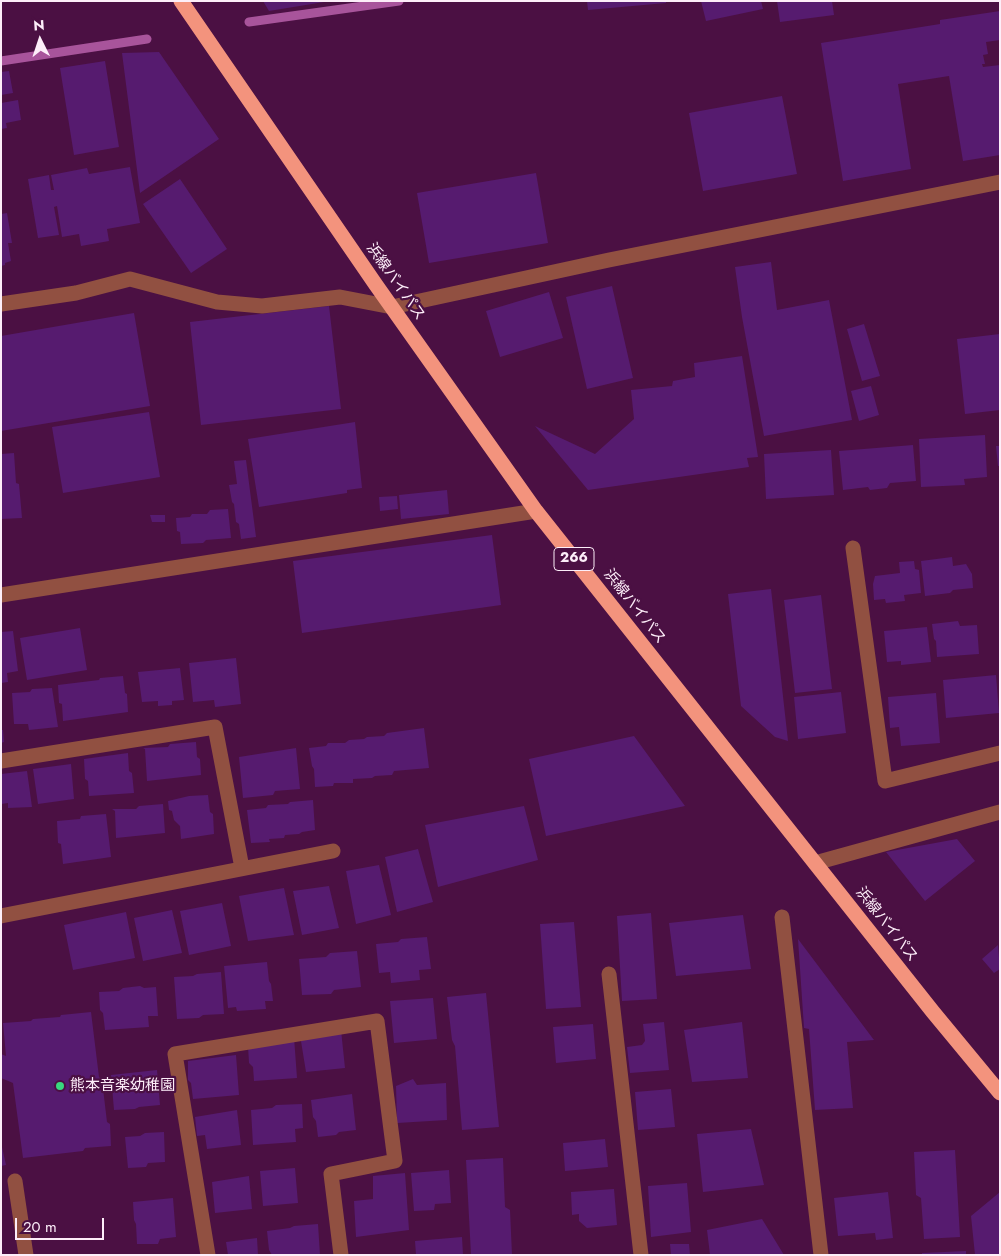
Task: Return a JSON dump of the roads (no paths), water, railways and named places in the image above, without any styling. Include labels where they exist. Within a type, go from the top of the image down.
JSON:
[{"type":"highway","name":"浜線バイパス","points":[[181,1],[392,307],[536,511],[1000,1093]]},
{"type":"street","points":[[1,304],[76,293],[130,280],[217,302],[262,306],[340,297],[392,307],[618,258],[1000,182]]},
{"type":"street","points":[[1,595],[536,511]]},
{"type":"street","points":[[853,548],[885,781],[1000,753]]},
{"type":"street","points":[[1,761],[215,727],[242,868]]},
{"type":"street","points":[[815,863],[1000,812]]},
{"type":"street","points":[[1,916],[333,851]]},
{"type":"street","points":[[782,917],[821,1255]]},
{"type":"street","points":[[609,974],[641,1255]]},
{"type":"street","points":[[208,1255],[175,1054],[377,1021],[395,1161],[331,1174],[341,1255]]},
{"type":"street","points":[[14,1182],[26,1255]]},
{"type":"waterway","points":[[249,22],[399,1]]},
{"type":"waterway","points":[[1,61],[147,39]]},
{"type":"place","name":"熊本音楽幼稚園","points":[[60,1086]]}]
